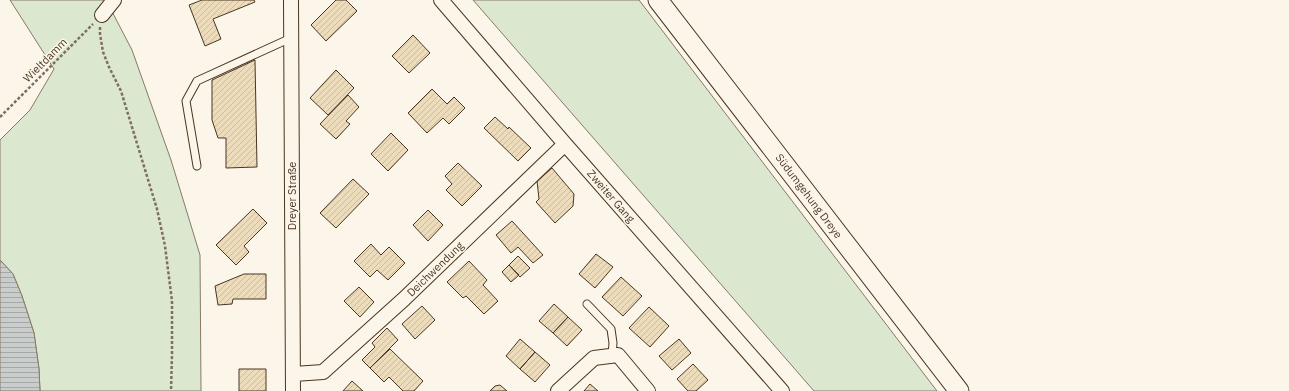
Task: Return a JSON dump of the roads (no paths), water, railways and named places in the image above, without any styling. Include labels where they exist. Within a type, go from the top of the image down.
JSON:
[{"type":"main road","name":"Südumgehung Dreye","points":[[658,0],[959,391]]},
{"type":"street","points":[[102,15],[114,0]]},
{"type":"street","name":"Dreyer Straße","points":[[292,0],[293,391]]},
{"type":"street","name":"Zweiter Gang","points":[[441,0],[782,391]]},
{"type":"street","name":"Deichwendung","points":[[294,374],[322,372],[404,298],[565,144]]},
{"type":"street","points":[[558,391],[594,358],[612,355],[618,355],[648,391]]},
{"type":"lane","points":[[197,166],[186,101],[197,81],[291,38]]},
{"type":"lane","points":[[587,304],[611,329],[613,343],[612,355]]}]
